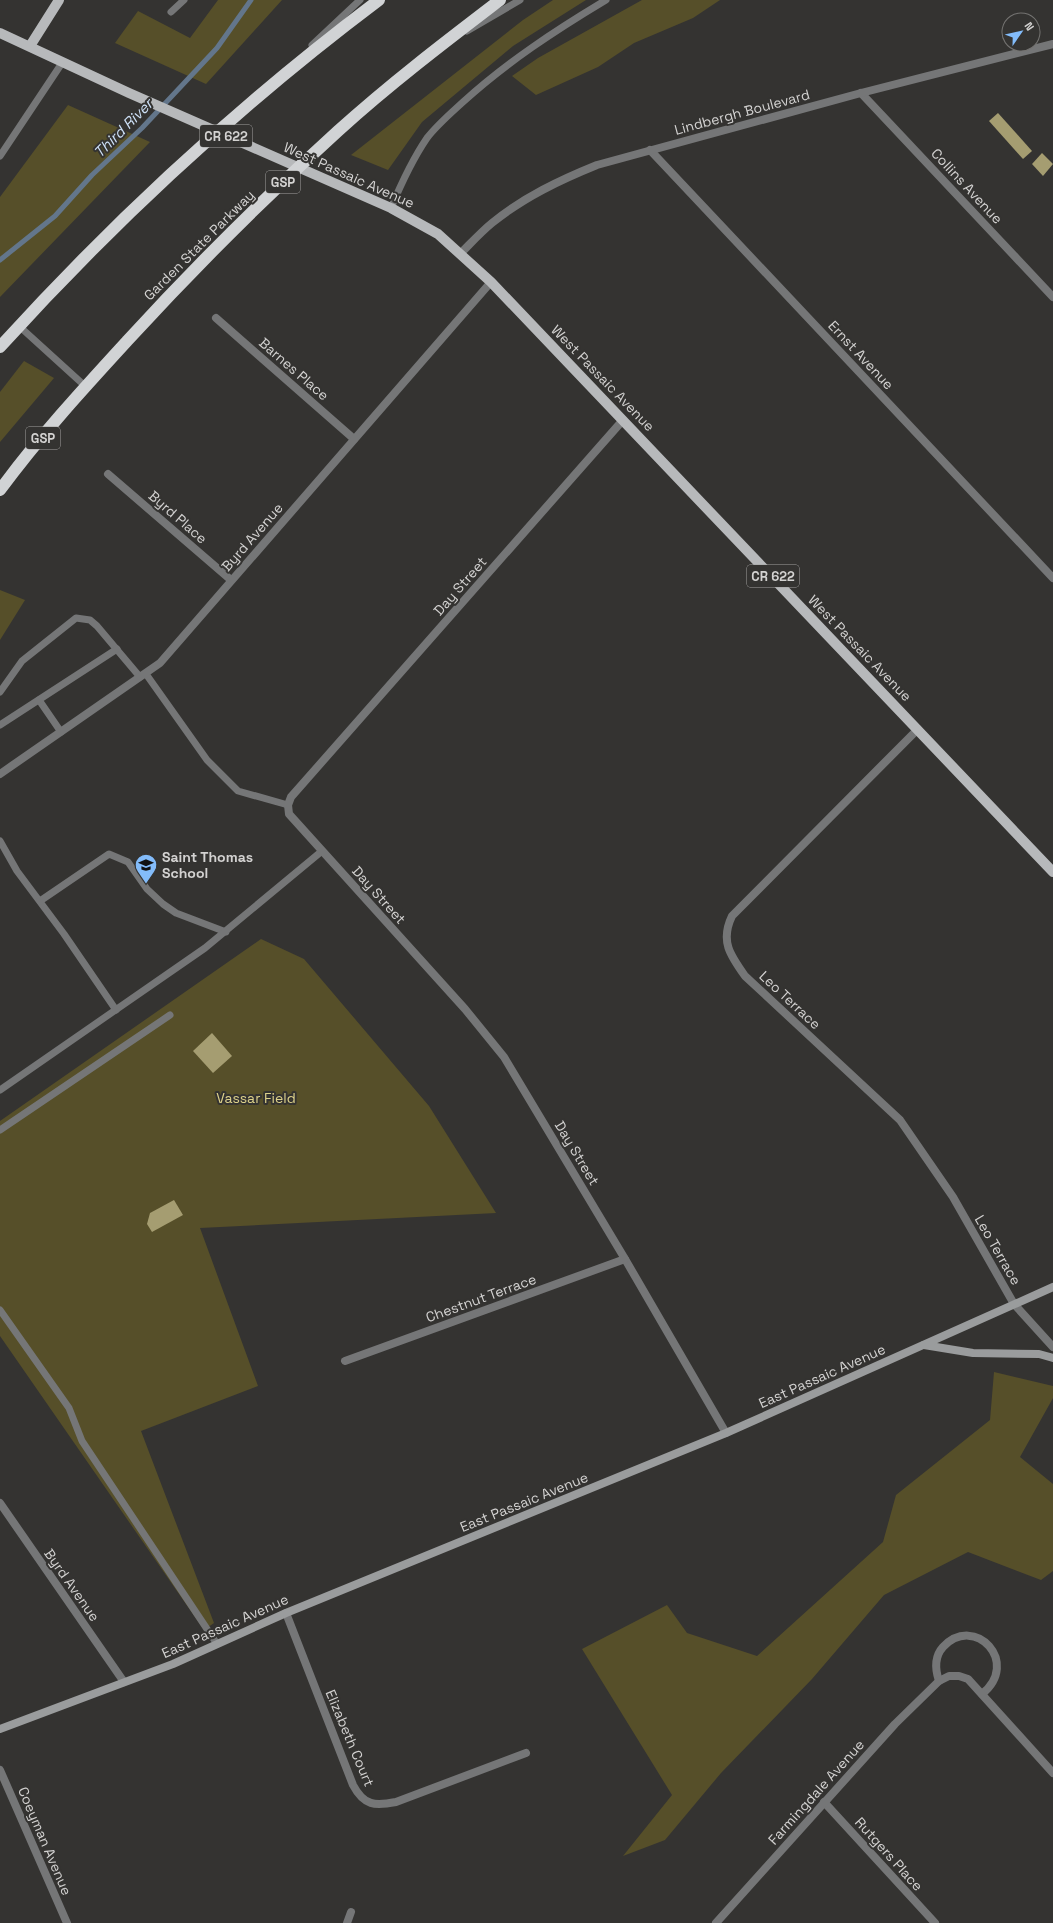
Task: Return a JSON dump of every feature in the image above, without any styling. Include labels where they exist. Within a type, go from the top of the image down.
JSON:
[{"type":"highway","points":[[0,347],[92,250],[169,175],[255,100],[379,0]]},
{"type":"highway","name":"Garden State Parkway","points":[[0,490],[85,386],[164,300],[250,213],[339,130],[432,52],[500,0]]},
{"type":"main road","points":[[30,46],[59,0]]},
{"type":"main road","name":"West Passaic Avenue","points":[[0,34],[30,46],[62,63],[129,93],[391,208],[438,234],[461,253],[491,282],[1053,872]]},
{"type":"main road","name":"East Passaic Avenue","points":[[0,1728],[173,1664],[286,1614],[726,1433],[1053,1287]]},
{"type":"main road","points":[[923,1345],[973,1353],[1039,1354],[1053,1358]]},
{"type":"street","name":"Lindbergh Boulevard","points":[[461,253],[492,223],[522,202],[560,180],[597,165],[861,93],[1053,44]]},
{"type":"street","name":"Collins Avenue","points":[[861,93],[1053,297]]},
{"type":"street","name":"Ernst Avenue","points":[[650,150],[1053,578]]},
{"type":"street","name":"Byrd Avenue","points":[[0,774],[160,663],[491,282]]},
{"type":"street","name":"Barnes Place","points":[[216,318],[354,439]]},
{"type":"street","name":"Day Street","points":[[623,420],[291,797],[288,805],[289,814],[465,1009],[504,1057],[625,1259],[726,1433]]},
{"type":"street","name":"Byrd Place","points":[[108,474],[231,580]]},
{"type":"street","name":"Leo Terrace","points":[[918,729],[732,916],[727,928],[727,944],[733,959],[745,976],[900,1120],[953,1197],[1014,1304],[1053,1347]]},
{"type":"street","name":"Chestnut Terrace","points":[[345,1361],[625,1259]]},
{"type":"street","name":"Byrd Avenue","points":[[0,1503],[124,1682]]},
{"type":"street","name":"Elizabeth Court","points":[[286,1614],[353,1785],[358,1795],[368,1802],[379,1805],[396,1802],[526,1753]]},
{"type":"street","points":[[982,1694],[995,1680],[997,1661],[994,1652],[988,1644],[980,1639],[970,1636],[954,1638],[949,1641],[937,1656],[935,1669],[939,1681],[949,1676],[959,1676],[968,1679],[1053,1773]]},
{"type":"street","name":"Farmingdale Avenue","points":[[716,1923],[895,1724],[939,1681]]},
{"type":"street","name":"Coeyman Avenue","points":[[0,1770],[66,1923]]},
{"type":"street","name":"Rutgers Place","points":[[824,1802],[935,1923]]},
{"type":"street","points":[[347,1923],[351,1912]]},
{"type":"lane","points":[[171,12],[184,0]]},
{"type":"lane","points":[[255,100],[360,0]]},
{"type":"lane","points":[[432,52],[520,0]]},
{"type":"lane","points":[[391,208],[408,168],[428,137],[452,112],[487,80],[531,48],[606,0]]},
{"type":"lane","points":[[0,156],[62,63]]},
{"type":"lane","points":[[19,326],[85,386]]},
{"type":"lane","points":[[0,692],[22,661],[76,618],[90,620],[143,676],[207,760],[238,790],[288,805]]},
{"type":"lane","points":[[0,725],[117,649]]},
{"type":"lane","points":[[39,700],[61,732]]},
{"type":"lane","points":[[0,841],[17,871],[40,901],[116,1010]]},
{"type":"lane","points":[[0,1090],[226,932],[322,851]]},
{"type":"lane","points":[[40,901],[109,854],[128,862],[147,889],[163,904],[185,917],[226,932]]},
{"type":"lane","points":[[0,1130],[170,1016]]},
{"type":"lane","points":[[0,1310],[69,1408],[82,1441],[218,1644]]},
{"type":"green space","points":[[218,0],[282,0],[206,84],[115,43],[138,11],[190,38]]},
{"type":"green space","points":[[553,0],[586,0],[513,46],[422,122],[388,170],[351,155],[523,20]]},
{"type":"green space","points":[[642,0],[720,0],[693,18],[634,43],[598,67],[536,95],[512,76],[538,58]]},
{"type":"green space","points":[[68,105],[150,142],[0,297],[0,197]]},
{"type":"green space","points":[[24,361],[54,378],[0,442],[0,392]]},
{"type":"green space","points":[[0,590],[25,600],[0,640]]},
{"type":"green space","name":"Vassar Field","points":[[261,939],[304,959],[429,1106],[496,1213],[200,1228],[258,1386],[141,1431],[214,1623],[204,1630],[0,1336],[0,1121]]},
{"type":"green space","points":[[994,1372],[1053,1386],[1053,1398],[1020,1457],[1053,1484],[1053,1571],[1041,1580],[968,1552],[884,1595],[812,1679],[721,1773],[665,1840],[623,1856],[672,1795],[582,1649],[667,1605],[687,1633],[757,1656],[883,1542],[896,1495],[990,1420]]},
{"type":"building","points":[[998,113],[1032,151],[1023,159],[989,121]]},
{"type":"building","points":[[1042,153],[1053,164],[1043,176],[1032,164]]},
{"type":"building","points":[[212,1033],[232,1056],[213,1073],[193,1051]]},
{"type":"building","points":[[174,1200],[183,1215],[152,1232],[147,1224],[150,1213]]},
{"type":"waterway","name":"Third River","points":[[0,260],[55,216],[92,175],[142,128],[217,48],[251,0]]},
{"type":"place","name":"Saint Thomas School","points":[[146,884]]}]
